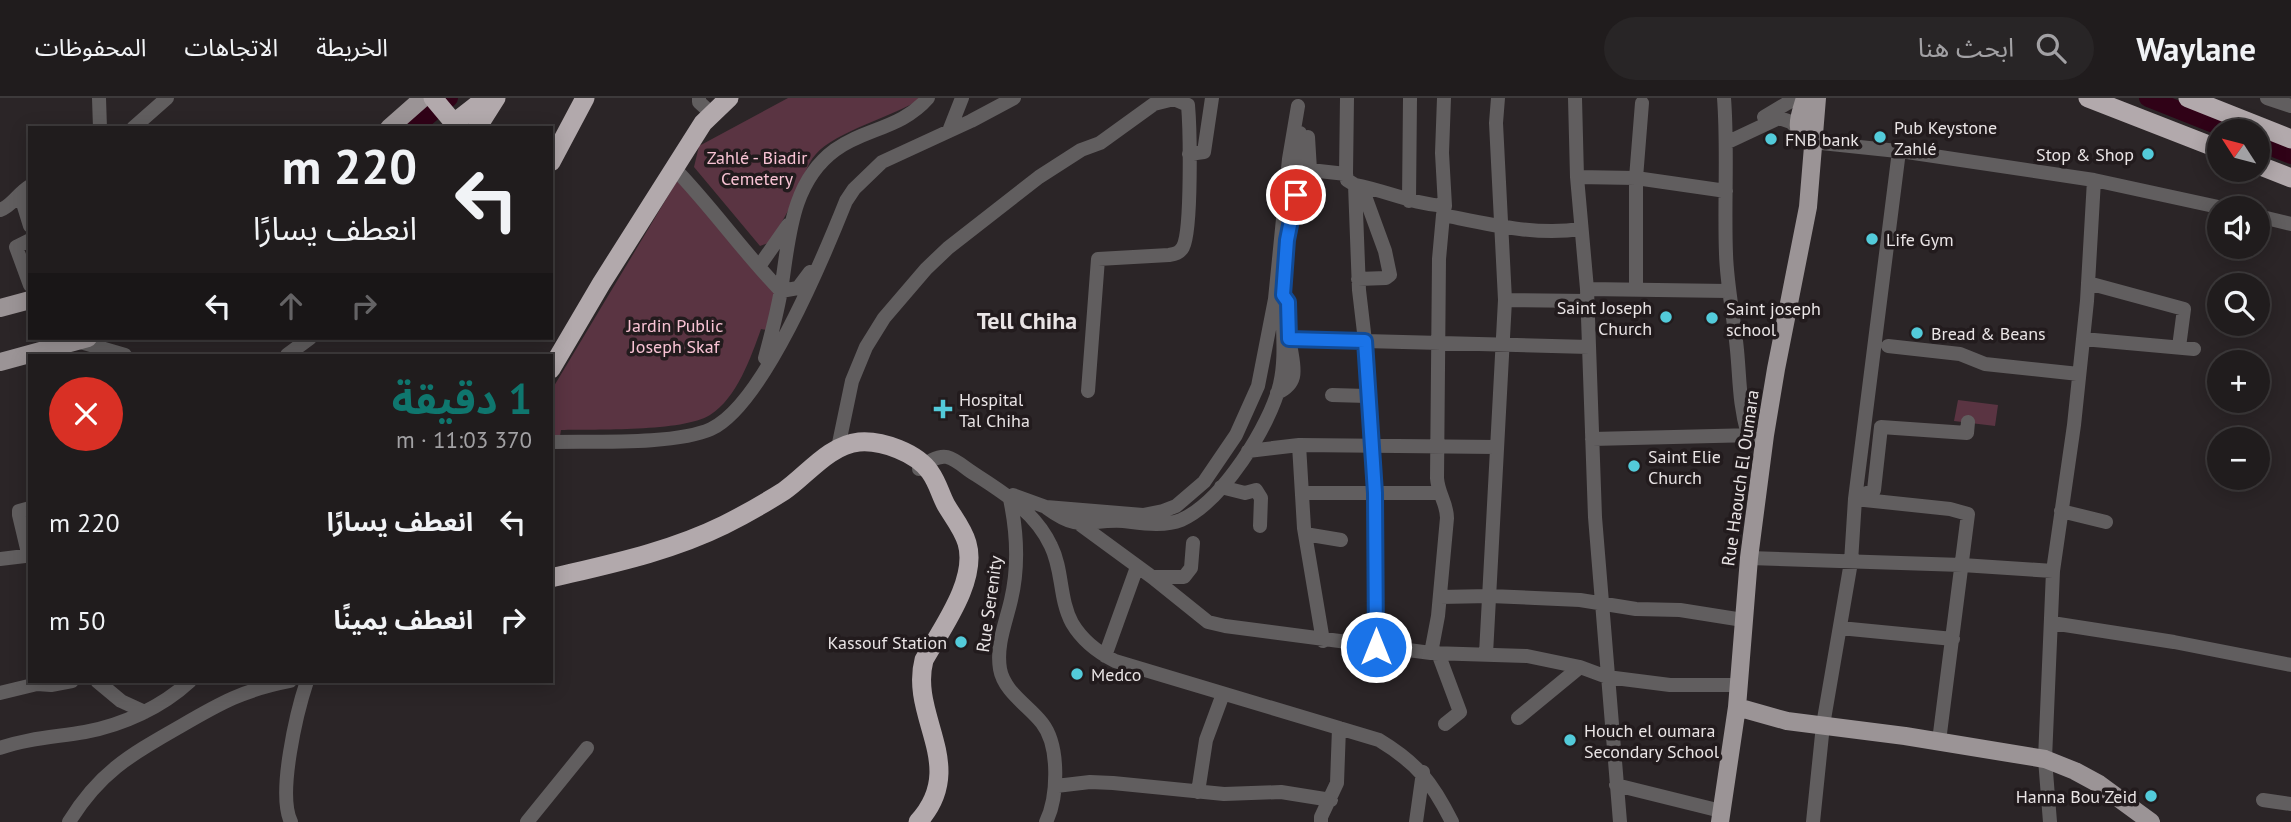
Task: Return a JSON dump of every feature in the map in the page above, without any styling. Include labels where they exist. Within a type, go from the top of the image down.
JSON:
[{"type":"highway","points":[[430,98],[451,124],[486,98]]},
{"type":"highway","points":[[478,126],[496,98]]},
{"type":"highway","points":[[553,159],[585,98]]},
{"type":"highway","points":[[553,366],[702,123],[729,98]]},
{"type":"highway","points":[[696,136],[745,98]]},
{"type":"highway","points":[[2088,98],[2207,144]]},
{"type":"highway","points":[[2188,98],[2291,139]]},
{"type":"highway","points":[[2270,170],[2291,178]]},
{"type":"highway","points":[[553,578],[679,545],[724,525],[784,491],[838,449],[861,442],[892,448],[927,468],[966,541],[969,567],[964,585],[921,670],[920,684],[933,730],[939,779],[928,810],[918,822]]},
{"type":"main road","points":[[392,126],[430,98]]},
{"type":"main road","points":[[1805,98],[1789,119],[1805,139],[1812,142]]},
{"type":"main road","name":"Rue Haouch El Oumara","points":[[1721,817],[1737,707],[1756,435],[1776,369],[1808,207],[1817,98]]},
{"type":"main road","points":[[0,308],[28,301]]},
{"type":"main road","points":[[0,362],[71,340]]},
{"type":"main road","points":[[1737,707],[1787,721],[1938,741],[2045,759],[2099,784],[2151,822]]},
{"type":"street","points":[[99,98],[100,126]]},
{"type":"street","points":[[135,126],[167,98]]},
{"type":"street","points":[[699,98],[699,102],[712,114]]},
{"type":"street","points":[[757,264],[776,244],[810,178],[832,152],[902,119],[928,98]]},
{"type":"street","points":[[949,131],[962,98]]},
{"type":"street","points":[[553,442],[670,438],[698,434],[722,423],[733,414],[761,376],[797,313],[854,189],[882,162],[1014,98]]},
{"type":"street","points":[[1189,154],[1204,152],[1212,98]]},
{"type":"street","points":[[1348,98],[1358,279],[1373,445],[1376,647]]},
{"type":"street","points":[[1409,201],[1410,98]]},
{"type":"street","points":[[1444,98],[1437,478],[1439,493],[1447,507],[1447,518],[1434,653],[1460,712],[1445,724]]},
{"type":"street","points":[[1486,654],[1505,300],[1496,123],[1498,98]]},
{"type":"street","points":[[1575,98],[1601,604],[1620,822]]},
{"type":"street","points":[[1592,439],[1756,435],[1740,407],[1735,333],[1728,291],[1727,138],[1724,98]]},
{"type":"street","points":[[1727,138],[1773,119],[1789,119],[1796,98]]},
{"type":"street","points":[[2267,98],[2291,106]]},
{"type":"street","points":[[838,449],[852,381],[866,347],[884,318],[926,269],[948,248],[1038,177],[1081,150],[1100,143],[1154,104],[1174,99],[1188,105],[1191,130],[1188,227],[1183,248],[1178,253],[1169,255],[1098,259],[1088,391]]},
{"type":"street","points":[[1081,525],[1113,521],[1154,524],[1178,513],[1204,482],[1236,435],[1258,386],[1275,299],[1298,167],[1299,101]]},
{"type":"street","points":[[1636,289],[1636,178],[1642,103]]},
{"type":"street","points":[[1812,142],[1899,151],[2094,180],[2207,205]]},
{"type":"street","points":[[1813,822],[1823,725],[1851,562],[1855,499],[1899,151]]},
{"type":"street","points":[[1298,167],[1501,227],[1560,233],[1581,229]]},
{"type":"street","points":[[674,168],[781,291]]},
{"type":"street","points":[[1577,177],[1636,178],[1726,191]]},
{"type":"street","points":[[2050,822],[2045,759],[2053,572],[2083,339],[2094,180]]},
{"type":"street","points":[[1354,182],[1385,251],[1390,275],[1386,278],[1358,279]]},
{"type":"street","points":[[28,187],[17,195],[16,203],[28,223]]},
{"type":"street","points":[[761,376],[781,291],[792,217]]},
{"type":"street","points":[[1006,495],[1046,507],[1143,514],[1198,510],[1218,491],[1263,428],[1278,393],[1284,355],[1283,295],[1288,219]]},
{"type":"street","points":[[2270,219],[2291,223]]},
{"type":"street","points":[[781,291],[794,290],[802,285],[833,233]]},
{"type":"street","points":[[28,241],[16,247],[28,280]]},
{"type":"street","points":[[757,264],[785,269]]},
{"type":"street","points":[[2088,283],[2184,309],[2179,347]]},
{"type":"street","points":[[1505,300],[1636,289],[1728,291]]},
{"type":"street","points":[[1278,393],[1293,383],[1288,302],[1283,295]]},
{"type":"street","points":[[778,306],[797,313]]},
{"type":"street","points":[[1289,339],[1589,347]]},
{"type":"street","points":[[2083,339],[2194,349]]},
{"type":"street","points":[[71,340],[121,354]]},
{"type":"street","points":[[288,354],[307,340]]},
{"type":"street","points":[[1888,346],[1960,354],[1984,364],[2079,374]]},
{"type":"street","points":[[1332,395],[1367,396]]},
{"type":"street","points":[[1855,499],[1874,490],[1881,426],[1967,433],[1968,422]]},
{"type":"street","points":[[1248,451],[1298,445],[1496,447]]},
{"type":"street","points":[[1298,445],[1305,534],[1323,641]]},
{"type":"street","points":[[927,468],[951,458],[1031,515],[1043,530],[1056,559],[1063,603],[1071,621],[1091,646],[1105,656],[1379,740],[1402,754],[1423,772],[1452,822]]},
{"type":"street","points":[[1204,482],[1218,491],[1245,493],[1256,490],[1261,498],[1260,526]]},
{"type":"street","points":[[1302,493],[1439,493]]},
{"type":"street","name":"Rue Serenity","points":[[1006,495],[1017,554],[1012,600],[1000,649],[1000,669],[1011,691],[1042,723],[1049,735],[1056,786],[1046,822]]},
{"type":"street","points":[[1855,499],[1950,509],[1968,514],[1938,741]]},
{"type":"street","points":[[1046,507],[1081,525],[1208,622],[1376,647],[1434,653],[1527,656],[1580,667],[1608,677],[1670,685],[1739,685]]},
{"type":"street","points":[[28,509],[19,511],[28,544]]},
{"type":"street","points":[[2061,511],[2106,522]]},
{"type":"street","points":[[1305,534],[1341,540]]},
{"type":"street","points":[[1152,577],[1184,577],[1191,568],[1193,543]]},
{"type":"street","points":[[1749,558],[1962,565],[2053,572]]},
{"type":"street","points":[[0,559],[27,561]]},
{"type":"street","points":[[1105,656],[1138,567]]},
{"type":"street","points":[[1440,597],[1580,600],[1636,609],[1680,610],[1743,620]]},
{"type":"street","points":[[2052,623],[2174,642],[2291,665]]},
{"type":"street","points":[[1840,628],[1952,639]]},
{"type":"street","points":[[1518,718],[1580,667]]},
{"type":"street","points":[[0,693],[37,684],[62,683]]},
{"type":"street","points":[[98,683],[121,701],[145,712]]},
{"type":"street","points":[[0,748],[33,739],[96,730],[145,712],[164,702],[188,683]]},
{"type":"street","points":[[69,822],[93,787],[124,759],[236,695],[278,683]]},
{"type":"street","points":[[291,822],[285,802],[286,784],[306,683]]},
{"type":"street","points":[[1198,792],[1206,740],[1223,694]]},
{"type":"street","points":[[1321,822],[1337,783],[1339,728]]},
{"type":"street","points":[[527,822],[587,748]]},
{"type":"street","points":[[1416,822],[1423,772]]},
{"type":"street","points":[[1056,786],[1090,782],[1113,783],[1238,795],[1281,792],[1331,800]]},
{"type":"street","points":[[1616,785],[1721,817]]},
{"type":"street","points":[[2263,800],[2291,804]]},
{"type":"green space","name":"Zahlé - Biadir Cemetery","points":[[788,98],[922,98],[837,138],[816,154],[809,163],[797,194],[771,242],[760,246],[694,167],[699,146]]},
{"type":"green space","name":"Jardin Public Joseph Skaf","points":[[677,181],[777,283],[767,330],[761,329],[748,364],[735,388],[720,408],[710,415],[660,427],[561,430],[560,436],[553,437],[553,388]]},
{"type":"green space","points":[[1958,400],[1998,405],[1995,426],[1954,421]]},
{"type":"waterway","points":[[416,126],[449,98]]},
{"type":"waterway","points":[[2148,98],[2207,121]]},
{"type":"waterway","points":[[2270,147],[2291,155]]},
{"type":"place","name":"Pub Keystone Zahlé","points":[[1880,137]]},
{"type":"place","name":"FNB bank","points":[[1771,139]]},
{"type":"place","name":"Stop & Shop","points":[[2148,154]]},
{"type":"place","name":"Life Gym","points":[[1872,239]]},
{"type":"place","name":"Saint Joseph Church","points":[[1666,317]]},
{"type":"place","name":"Saint joseph school","points":[[1712,318]]},
{"type":"place","name":"Bread & Beans","points":[[1917,333]]},
{"type":"place","name":"Hospital Tal Chiha","points":[[943,409]]},
{"type":"place","name":"Saint Elie Church","points":[[1634,466]]},
{"type":"place","name":"Kassouf Station","points":[[961,642]]},
{"type":"place","name":"Medco","points":[[1077,674]]},
{"type":"place","name":"Houch el oumara Secondary School","points":[[1570,740]]},
{"type":"place","name":"Hanna Bou Zeid","points":[[2151,796]]},
{"type":"district","name":"Tell Chiha","points":[[1027,320]]},
{"type":"route","points":[[1296,195],[1287,240],[1283,295],[1288,302],[1289,339],[1365,341],[1375,493],[1376,647]]}]
